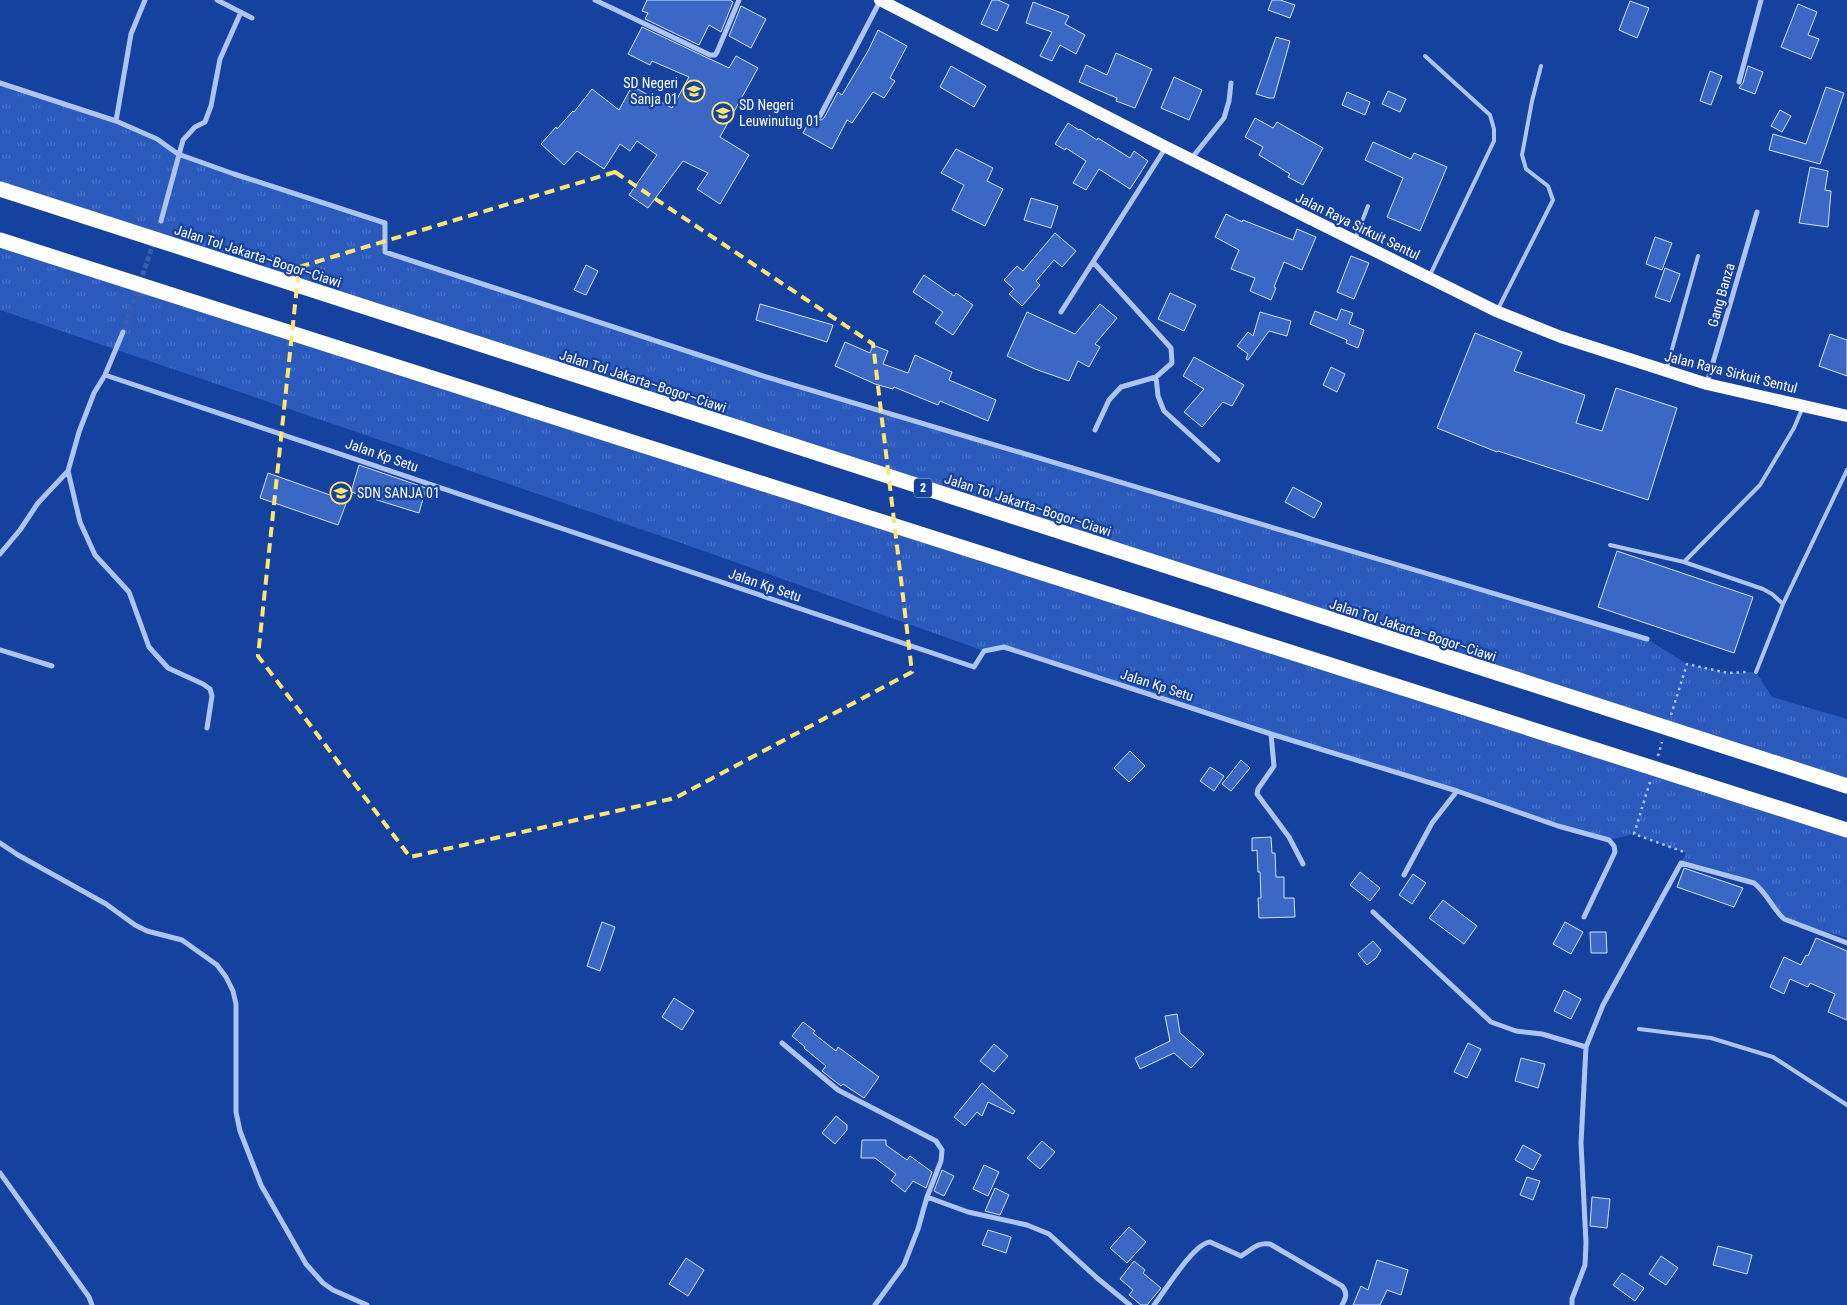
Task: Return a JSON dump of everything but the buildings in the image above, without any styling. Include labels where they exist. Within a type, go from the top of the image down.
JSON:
[{"type":"highway","name":"Jalan Tol Jakarta–Bogor–Ciawi","points":[[0,189],[1847,786]]},
{"type":"highway","points":[[0,240],[1847,830]]},
{"type":"main road","name":"Jalan Raya Sirkuit Sentul","points":[[880,0],[1191,160],[1496,311],[1666,372],[1707,384],[1847,416]]},
{"type":"street","points":[[116,121],[131,34],[145,0]]},
{"type":"street","points":[[217,0],[252,18]]},
{"type":"street","points":[[595,0],[710,55],[715,55],[739,0]]},
{"type":"street","points":[[820,116],[880,0]]},
{"type":"street","points":[[1739,82],[1761,0]]},
{"type":"street","points":[[161,221],[178,154],[184,140],[195,127],[205,122],[211,106],[220,59],[241,12]]},
{"type":"street","points":[[0,83],[116,121],[157,139],[178,154],[385,223],[385,252],[760,375],[1647,639]]},
{"type":"street","points":[[1191,160],[1224,118],[1229,101],[1230,83]]},
{"type":"street","points":[[1061,312],[1166,147]]},
{"type":"street","name":"Gang Banza","points":[[1707,384],[1757,212]]},
{"type":"street","points":[[1093,262],[1172,348],[1172,363],[1156,377],[1121,387],[1109,400],[1095,430]]},
{"type":"street","points":[[0,554],[20,530],[38,503],[68,470],[94,393],[105,375],[123,332]]},
{"type":"street","name":"Jalan Kp Setu","points":[[105,375],[134,383],[974,667],[984,651],[1004,647],[1271,734]]},
{"type":"street","points":[[1156,377],[1158,396],[1164,411],[1218,460]]},
{"type":"street","points":[[68,470],[80,522],[95,555],[129,592],[149,647],[168,668],[210,689],[212,696],[207,728]]},
{"type":"street","points":[[0,650],[52,666]]},
{"type":"street","points":[[1303,864],[1289,837],[1257,794],[1258,789],[1274,766],[1271,734],[1457,791],[1558,826],[1609,840],[1614,846],[1615,852],[1584,917]]},
{"type":"street","points":[[1404,875],[1432,823],[1457,791]]},
{"type":"street","points":[[1,845],[90,895],[135,925],[147,931],[182,940],[217,965],[233,991],[236,1004],[236,1112],[261,1185],[306,1264],[322,1283],[367,1305]]},
{"type":"street","points":[[1572,1305],[1572,1298],[1585,1265],[1586,1252],[1581,1142],[1586,1047],[1603,1005],[1680,863],[1754,883],[1763,891],[1776,912],[1784,919],[1847,943]]},
{"type":"street","points":[[1373,912],[1491,1022],[1516,1031],[1542,1034],[1586,1047]]},
{"type":"street","points":[[782,1043],[838,1090],[936,1142],[942,1150],[941,1161],[904,1265],[875,1305]]},
{"type":"street","points":[[0,1173],[89,1297],[92,1305]]},
{"type":"street","points":[[927,1197],[968,1212],[1028,1226],[1049,1234],[1130,1305]]},
{"type":"street","points":[[1154,1305],[1191,1255],[1200,1245],[1210,1242],[1241,1256],[1260,1243],[1270,1244],[1342,1286],[1346,1297],[1342,1305]]},
{"type":"lane","points":[[1425,56],[1490,115],[1494,129],[1494,141],[1429,278]]},
{"type":"lane","points":[[1496,311],[1553,200],[1548,186],[1526,170],[1522,155],[1532,100],[1541,66]]},
{"type":"lane","points":[[1354,241],[1368,206]]},
{"type":"lane","points":[[1666,372],[1698,256]]},
{"type":"lane","points":[[1684,562],[1760,485],[1794,428],[1803,406]]},
{"type":"lane","points":[[1756,672],[1783,604],[1847,470]]},
{"type":"lane","points":[[1610,545],[1684,562],[1763,589],[1783,604]]},
{"type":"lane","points":[[1639,1029],[1711,1038],[1766,1054],[1847,1105]]},
{"type":"path","points":[[1669,720],[1687,664],[1728,673],[1756,672]]},
{"type":"path","points":[[1657,758],[1663,739]]},
{"type":"path","points":[[1651,777],[1634,834],[1686,853],[1680,863]]},
{"type":"highlighted area","points":[[615,172],[873,344],[912,672],[675,798],[410,857],[258,656],[299,267]]},
{"type":"green space","points":[[0,82],[116,121],[179,154],[385,223],[385,252],[809,389],[1647,639],[1687,664],[1728,673],[1756,672],[1772,697],[1847,719],[1847,785],[0,189]]},
{"type":"green space","points":[[0,240],[1847,829],[1847,938],[1784,919],[1754,883],[1681,863],[1686,853],[1634,834],[1609,840],[1004,647],[984,651],[684,544],[0,310]]},
{"type":"tunnel","points":[[123,332],[161,221]]},
{"type":"place","name":"SD Negeri Sanja 01","points":[[694,91]]},
{"type":"place","name":"SD Negeri Leuwinutug 01","points":[[723,113]]},
{"type":"place","name":"SDN SANJA 01","points":[[341,493]]}]
